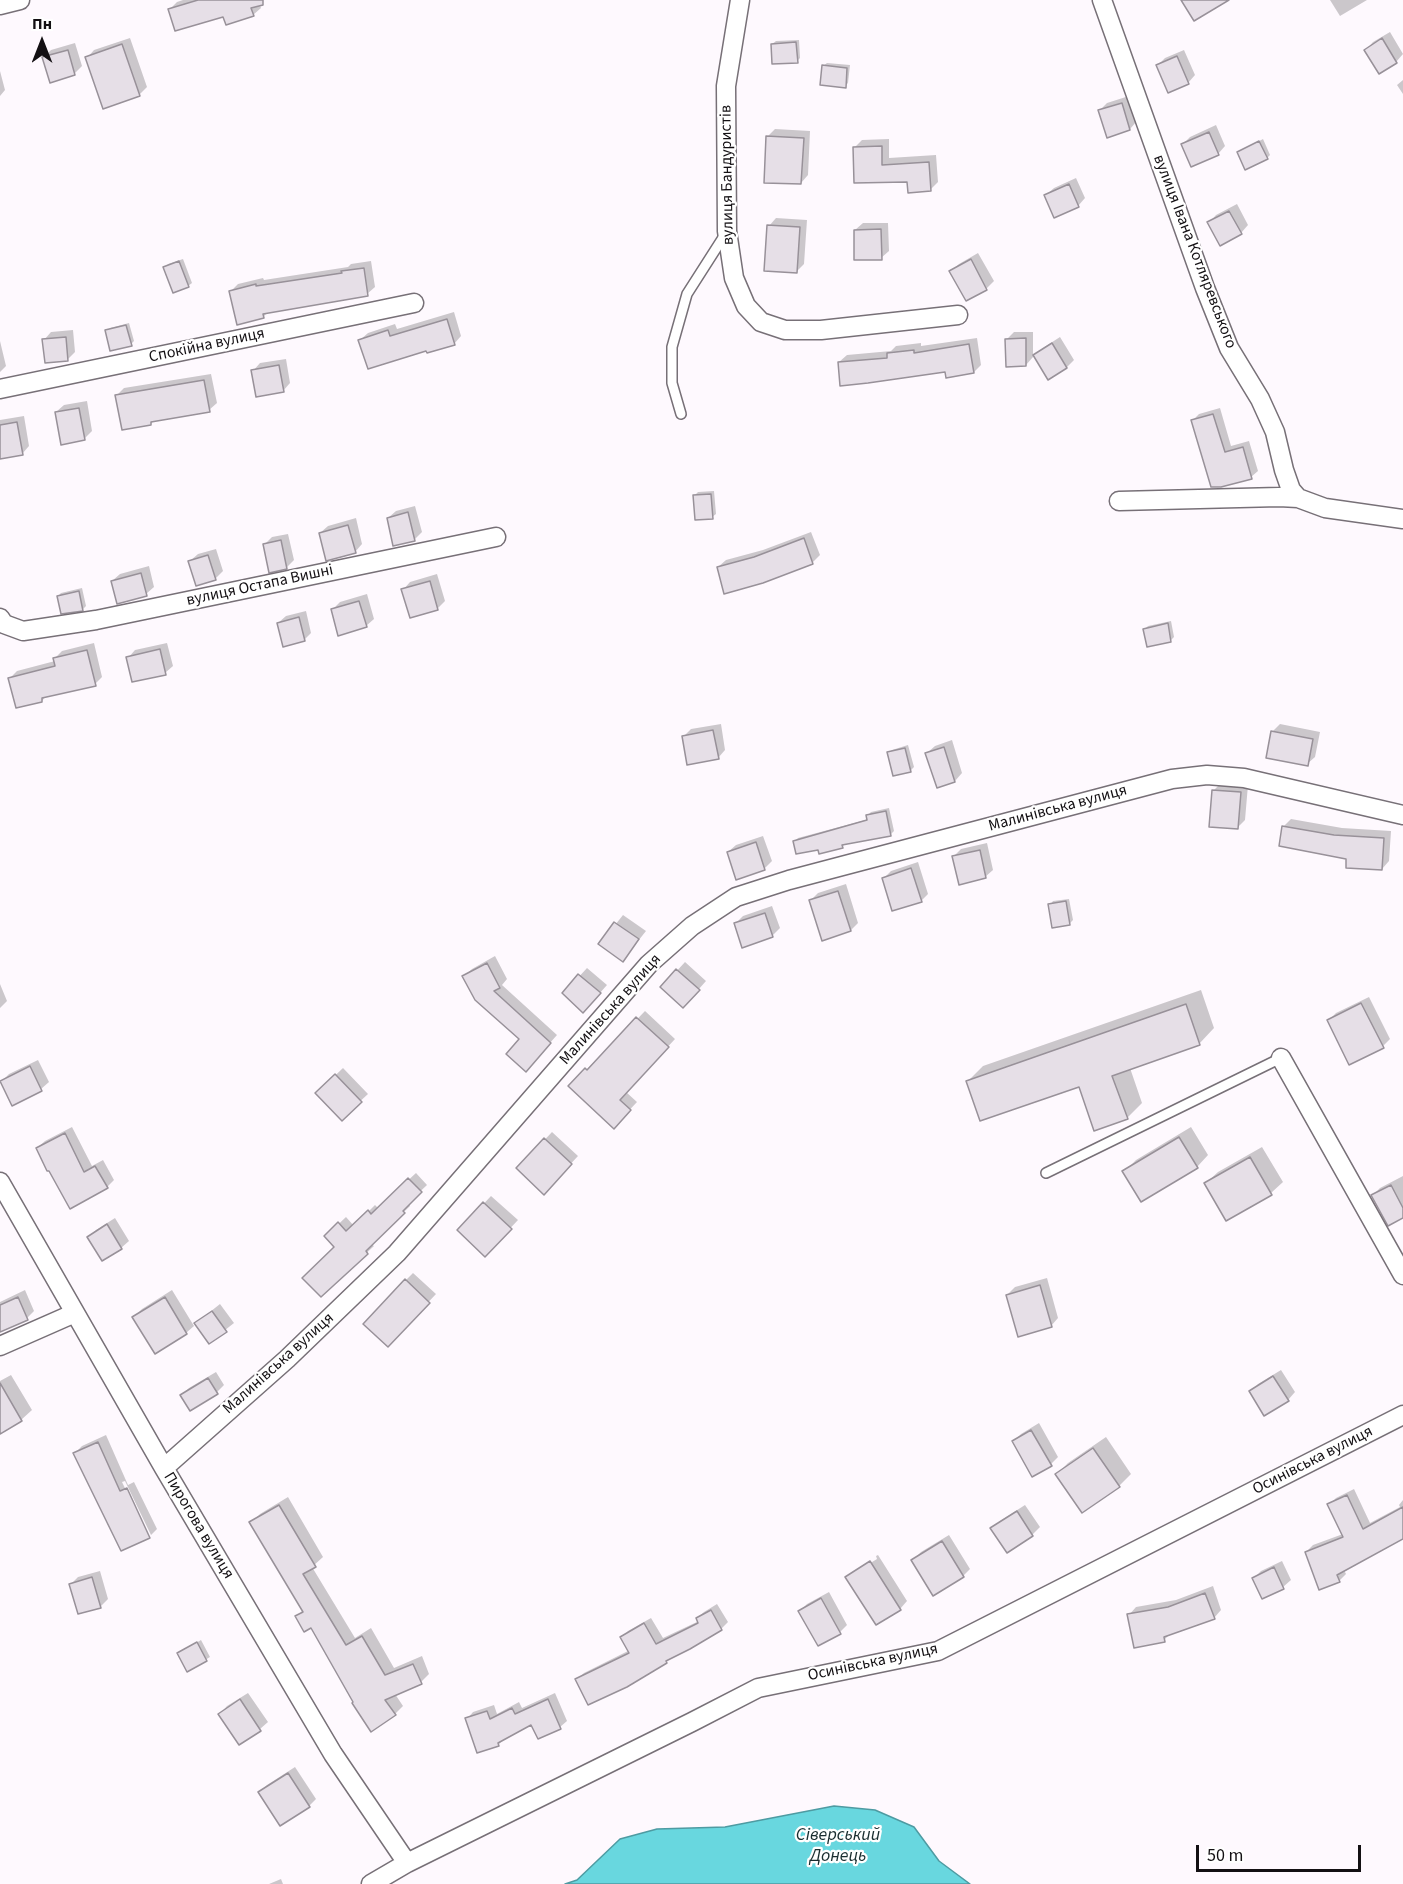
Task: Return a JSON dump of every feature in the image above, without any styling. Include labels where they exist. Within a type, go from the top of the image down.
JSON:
[{"type":"street","points":[[0,5],[20,0]]},
{"type":"street","name":"вулиця Бандуристів","points":[[740,0],[726,86],[727,231],[734,278],[746,306],[761,322],[785,330],[821,330],[958,315]]},
{"type":"street","name":"вулиця Івана Котляревського","points":[[1102,0],[1205,288],[1229,348],[1260,399],[1275,432],[1284,470],[1291,490],[1298,498]]},
{"type":"street","name":"Спокійна вулиця","points":[[0,389],[414,303]]},
{"type":"street","points":[[1119,501],[1298,498],[1326,508],[1403,519]]},
{"type":"street","name":"вулиця Остапа Вишні","points":[[0,618],[4,624],[23,631],[96,620],[496,537]]},
{"type":"street","name":"Малинівська вулиця","points":[[164,1468],[287,1359],[398,1253],[649,964],[692,926],[736,897],[789,880],[1172,778],[1208,775],[1244,778],[1403,815]]},
{"type":"street","points":[[1281,1058],[1403,1275]]},
{"type":"street","name":"Пирогова вулиця","points":[[0,1182],[164,1468],[333,1755],[407,1863]]},
{"type":"street","points":[[0,1346],[75,1313]]},
{"type":"street","name":"Осинівська вулиця","points":[[371,1884],[407,1863],[758,1688],[938,1651],[1403,1415]]},
{"type":"lane","points":[[681,414],[672,383],[672,347],[687,294],[727,231]]},
{"type":"lane","points":[[1046,1173],[1281,1058]]},
{"type":"water","name":"Сіверський Донець","points":[[834,1806],[875,1810],[914,1827],[939,1861],[970,1884],[565,1884],[577,1880],[620,1839],[657,1829],[725,1827]]},
{"type":"building","points":[[198,0],[263,0],[263,5],[251,8],[254,16],[226,25],[223,17],[175,31],[168,9]]},
{"type":"building","points":[[1181,0],[1229,0],[1194,21]]},
{"type":"building","points":[[1382,38],[1397,63],[1379,74],[1364,50]]},
{"type":"building","points":[[796,42],[798,63],[772,64],[771,44]]},
{"type":"building","points":[[122,44],[140,96],[103,109],[85,57]]},
{"type":"building","points":[[68,50],[75,75],[50,83],[42,57]]},
{"type":"building","points":[[1177,56],[1189,84],[1168,93],[1156,65]]},
{"type":"building","points":[[822,65],[847,68],[846,88],[820,85]]},
{"type":"building","points":[[1122,103],[1130,130],[1107,138],[1098,110]]},
{"type":"building","points":[[1209,132],[1219,155],[1191,167],[1181,144]]},
{"type":"building","points":[[766,136],[804,138],[801,184],[764,183]]},
{"type":"building","points":[[1259,141],[1268,159],[1245,170],[1237,152]]},
{"type":"building","points":[[882,146],[882,165],[929,162],[931,191],[908,193],[907,182],[854,183],[853,147]]},
{"type":"building","points":[[1069,184],[1079,207],[1054,218],[1044,195]]},
{"type":"building","points":[[1229,211],[1242,234],[1220,246],[1207,222]]},
{"type":"building","points":[[767,225],[800,227],[797,273],[764,271]]},
{"type":"building","points":[[881,229],[882,260],[854,260],[854,230]]},
{"type":"building","points":[[971,259],[987,290],[966,301],[949,271]]},
{"type":"building","points":[[179,261],[189,287],[173,293],[163,267]]},
{"type":"building","points":[[364,268],[368,296],[263,314],[264,318],[237,325],[229,291],[256,284],[256,286]]},
{"type":"building","points":[[447,319],[455,345],[427,353],[426,351],[368,369],[358,340],[388,330],[390,336]]},
{"type":"building","points":[[126,325],[132,346],[110,351],[105,330]]},
{"type":"building","points":[[66,337],[68,361],[45,363],[42,339]]},
{"type":"building","points":[[1026,338],[1026,366],[1006,367],[1005,339]]},
{"type":"building","points":[[1052,343],[1067,368],[1048,380],[1033,355]]},
{"type":"building","points":[[969,344],[974,373],[946,378],[945,372],[840,386],[838,362],[887,358],[887,353],[914,350],[914,353]]},
{"type":"building","points":[[279,365],[284,392],[256,397],[251,370]]},
{"type":"building","points":[[204,380],[210,412],[151,422],[151,425],[122,430],[115,395]]},
{"type":"building","points":[[79,408],[85,440],[61,445],[55,412]]},
{"type":"building","points":[[1213,414],[1225,452],[1243,447],[1252,479],[1221,487],[1211,487],[1191,420]]},
{"type":"building","points":[[17,422],[23,455],[0,459],[0,425]]},
{"type":"building","points":[[711,494],[713,519],[695,520],[693,495]]},
{"type":"building","points":[[408,512],[415,541],[393,546],[387,518]]},
{"type":"building","points":[[348,525],[356,553],[326,561],[319,533]]},
{"type":"building","points":[[804,538],[813,564],[763,583],[724,594],[717,567],[754,557]]},
{"type":"building","points":[[281,540],[287,569],[269,573],[263,544]]},
{"type":"building","points":[[208,555],[216,580],[196,586],[188,561]]},
{"type":"building","points":[[141,573],[147,596],[117,604],[111,581]]},
{"type":"building","points":[[430,581],[438,610],[410,618],[401,589]]},
{"type":"building","points":[[79,591],[83,611],[61,614],[57,596]]},
{"type":"building","points":[[359,601],[367,627],[338,636],[331,609]]},
{"type":"building","points":[[299,617],[305,641],[283,647],[277,623]]},
{"type":"building","points":[[1168,623],[1171,642],[1147,647],[1143,629]]},
{"type":"building","points":[[160,649],[166,675],[132,682],[126,657]]},
{"type":"building","points":[[87,650],[96,686],[42,698],[42,702],[16,708],[8,678],[55,666],[53,658]]},
{"type":"building","points":[[713,730],[719,759],[687,765],[682,736]]},
{"type":"building","points":[[1271,731],[1313,739],[1308,766],[1266,758]]},
{"type":"building","points":[[944,747],[955,782],[937,788],[925,753]]},
{"type":"building","points":[[905,748],[911,772],[893,776],[887,752]]},
{"type":"building","points":[[1212,790],[1241,792],[1238,829],[1209,827]]},
{"type":"building","points":[[886,811],[891,836],[842,845],[843,848],[819,854],[818,850],[796,854],[793,841],[867,820],[866,815]]},
{"type":"building","points":[[1282,826],[1334,835],[1384,838],[1382,870],[1346,868],[1346,859],[1279,846]]},
{"type":"building","points":[[756,842],[765,870],[736,880],[727,852]]},
{"type":"building","points":[[980,850],[986,878],[959,885],[952,856]]},
{"type":"building","points":[[911,868],[922,902],[892,911],[882,878]]},
{"type":"building","points":[[838,891],[851,931],[822,941],[809,900]]},
{"type":"building","points":[[1066,901],[1070,925],[1052,928],[1048,904]]},
{"type":"building","points":[[765,913],[773,937],[742,948],[734,923]]},
{"type":"building","points":[[614,922],[639,939],[623,962],[598,944]]},
{"type":"building","points":[[487,963],[500,988],[494,991],[551,1043],[526,1072],[506,1054],[519,1039],[475,1000],[462,976]]},
{"type":"building","points":[[676,969],[700,990],[683,1008],[660,987]]},
{"type":"building","points":[[578,974],[601,993],[583,1013],[562,993]]},
{"type":"building","points":[[1361,1003],[1384,1048],[1349,1065],[1327,1020]]},
{"type":"building","points":[[1186,1004],[1200,1045],[1112,1076],[1128,1119],[1094,1131],[1079,1087],[980,1121],[966,1081]]},
{"type":"building","points":[[636,1017],[669,1047],[620,1100],[631,1110],[614,1129],[568,1086],[585,1068],[587,1070]]},
{"type":"building","points":[[30,1066],[42,1091],[12,1106],[0,1081]]},
{"type":"building","points":[[335,1074],[362,1102],[342,1121],[315,1093]]},
{"type":"building","points":[[65,1133],[84,1172],[95,1166],[108,1188],[70,1209],[36,1148]]},
{"type":"building","points":[[1179,1137],[1198,1168],[1141,1202],[1122,1171]]},
{"type":"building","points":[[544,1138],[572,1164],[544,1195],[516,1168]]},
{"type":"building","points":[[1250,1157],[1272,1195],[1226,1221],[1204,1183]]},
{"type":"building","points":[[408,1178],[422,1192],[403,1211],[405,1213],[366,1251],[368,1254],[321,1297],[302,1278],[334,1247],[324,1236],[338,1222],[346,1231],[368,1210],[371,1214]]},
{"type":"building","points":[[1391,1185],[1403,1208],[1403,1218],[1388,1226],[1371,1195]]},
{"type":"building","points":[[483,1202],[512,1229],[485,1257],[457,1230]]},
{"type":"building","points":[[107,1224],[122,1249],[102,1261],[87,1237]]},
{"type":"building","points":[[405,1279],[430,1303],[388,1347],[363,1324]]},
{"type":"building","points":[[1040,1285],[1052,1327],[1018,1337],[1006,1295]]},
{"type":"building","points":[[18,1297],[28,1320],[0,1332],[0,1305]]},
{"type":"building","points":[[165,1297],[187,1334],[155,1354],[132,1317]]},
{"type":"building","points":[[212,1311],[227,1332],[209,1344],[194,1323]]},
{"type":"building","points":[[1273,1376],[1289,1401],[1264,1416],[1249,1391]]},
{"type":"building","points":[[208,1378],[218,1394],[190,1411],[180,1395]]},
{"type":"building","points":[[0,1383],[22,1421],[0,1434]]},
{"type":"building","points":[[1031,1430],[1052,1466],[1032,1477],[1012,1441]]},
{"type":"building","points":[[98,1442],[120,1491],[127,1488],[150,1538],[121,1551],[73,1453]]},
{"type":"building","points":[[1093,1448],[1120,1487],[1082,1513],[1055,1474]]},
{"type":"building","points":[[1347,1495],[1363,1529],[1403,1507],[1403,1539],[1337,1575],[1340,1582],[1319,1590],[1305,1552],[1343,1537],[1327,1504]]},
{"type":"building","points":[[279,1505],[316,1567],[303,1574],[346,1645],[362,1636],[385,1675],[413,1664],[422,1684],[385,1700],[396,1715],[371,1732],[352,1703],[311,1628],[304,1632],[295,1616],[303,1612],[249,1522]]},
{"type":"building","points":[[1017,1511],[1033,1536],[1007,1553],[990,1528]]},
{"type":"building","points":[[942,1541],[964,1577],[933,1596],[911,1560]]},
{"type":"building","points":[[870,1561],[901,1610],[876,1625],[845,1577]]},
{"type":"building","points":[[1274,1567],[1284,1589],[1262,1599],[1252,1578]]},
{"type":"building","points":[[92,1577],[101,1608],[78,1614],[69,1584]]},
{"type":"building","points":[[1205,1593],[1215,1619],[1164,1637],[1165,1642],[1134,1648],[1127,1614],[1168,1607]]},
{"type":"building","points":[[821,1598],[841,1634],[818,1646],[798,1611]]},
{"type":"building","points":[[711,1610],[722,1630],[666,1661],[667,1663],[627,1687],[588,1705],[575,1679],[629,1653],[620,1637],[644,1623],[656,1644],[698,1623],[696,1618]]},
{"type":"building","points":[[197,1642],[207,1661],[187,1672],[177,1653]]},
{"type":"building","points":[[240,1699],[261,1731],[239,1745],[218,1714]]},
{"type":"building","points":[[548,1699],[561,1729],[538,1739],[531,1725],[498,1743],[499,1746],[477,1753],[465,1718],[487,1711],[490,1719],[512,1708],[515,1714]]},
{"type":"building","points":[[288,1773],[310,1807],[280,1826],[258,1792]]}]
